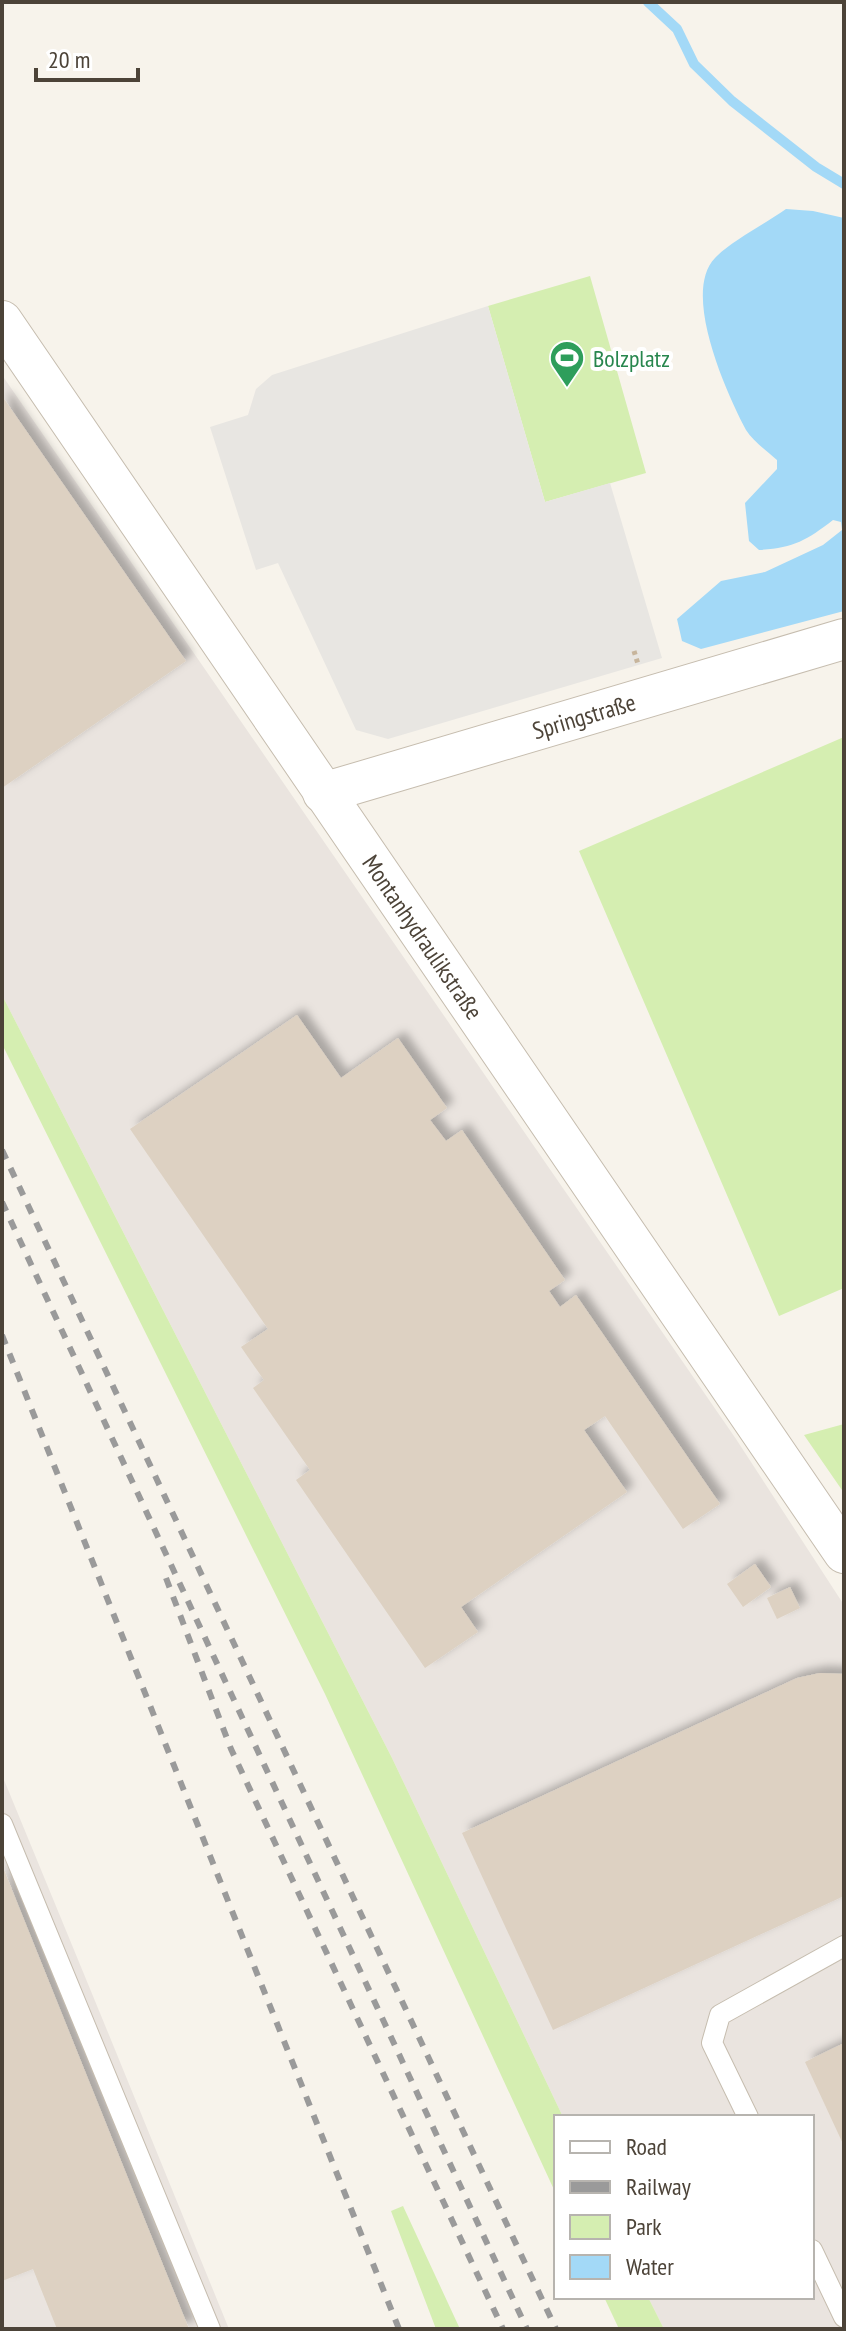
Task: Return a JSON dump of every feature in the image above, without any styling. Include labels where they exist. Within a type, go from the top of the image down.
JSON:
[{"type":"street","name":"Montanhydraulikstraße","points":[[2,321],[844,1553]]},
{"type":"street","name":"Springstraße","points":[[323,793],[844,639]]},
{"type":"lane","points":[[2,1824],[210,2329]]},
{"type":"lane","points":[[747,2115],[712,2043],[720,2015],[844,1946]]},
{"type":"lane","points":[[814,2254],[844,2317]]},
{"type":"shaded area","points":[[488,306],[545,502],[610,483],[662,658],[388,739],[356,730],[278,563],[256,570],[210,427],[248,415],[256,389],[272,375]]},
{"type":"shaded area","points":[[2,375],[736,1439],[844,1605],[844,2329],[664,2329],[649,2299],[814,2299],[814,2115],[562,2115],[392,1758],[2,995]]},
{"type":"shaded area","points":[[2,1775],[109,2035],[229,2329],[2,2329]]},
{"type":"green space","name":"Bolzplatz","points":[[590,276],[646,473],[545,502],[488,306]]},
{"type":"green space","points":[[844,737],[844,1288],[779,1316],[579,851]]},
{"type":"green space","points":[[2,995],[392,1758],[562,2115],[554,2115],[554,2190],[325,1694],[2,1044]]},
{"type":"green space","points":[[844,1424],[844,1493],[804,1435]]},
{"type":"green space","points":[[403,2206],[460,2329],[436,2329],[391,2211]]},
{"type":"green space","points":[[605,2299],[649,2299],[664,2329],[619,2329]]},
{"type":"water","points":[[786,209],[844,218],[844,611],[701,649],[682,641],[677,619],[721,581],[765,572],[823,545],[842,530],[841,522],[833,520],[807,538],[790,545],[759,550],[749,541],[745,503],[777,469],[777,460],[746,430],[719,369],[705,318],[703,295],[706,274],[715,258]]},
{"type":"building","points":[[2,396],[186,661],[2,788]]},
{"type":"building","points":[[297,1015],[341,1078],[398,1038],[447,1108],[430,1120],[446,1141],[462,1130],[565,1280],[549,1291],[560,1307],[576,1295],[720,1504],[683,1529],[605,1416],[584,1430],[627,1492],[461,1607],[478,1632],[425,1668],[296,1480],[310,1470],[253,1388],[264,1380],[241,1347],[268,1329],[130,1129]]},
{"type":"building","points":[[755,1564],[771,1587],[743,1607],[727,1584]]},
{"type":"building","points":[[790,1587],[800,1608],[777,1619],[767,1598]]},
{"type":"building","points":[[820,1673],[844,1674],[844,1896],[553,2030],[462,1833],[797,1678]]},
{"type":"building","points":[[2,1865],[189,2329],[57,2329],[33,2269],[2,2281]]},
{"type":"building","points":[[844,2043],[844,2146],[805,2062]]},
{"type":"waterway","points":[[648,2],[677,29],[694,64],[732,101],[816,167],[844,184]]},
{"type":"railway","points":[[2,1150],[556,2329]]},
{"type":"railway","points":[[2,1202],[527,2329]]},
{"type":"railway","points":[[2,1335],[399,2329]]},
{"type":"railway","points":[[166,1578],[231,1749],[503,2329]]},
{"type":"place","name":"Bolzplatz","points":[[567,389]]}]
